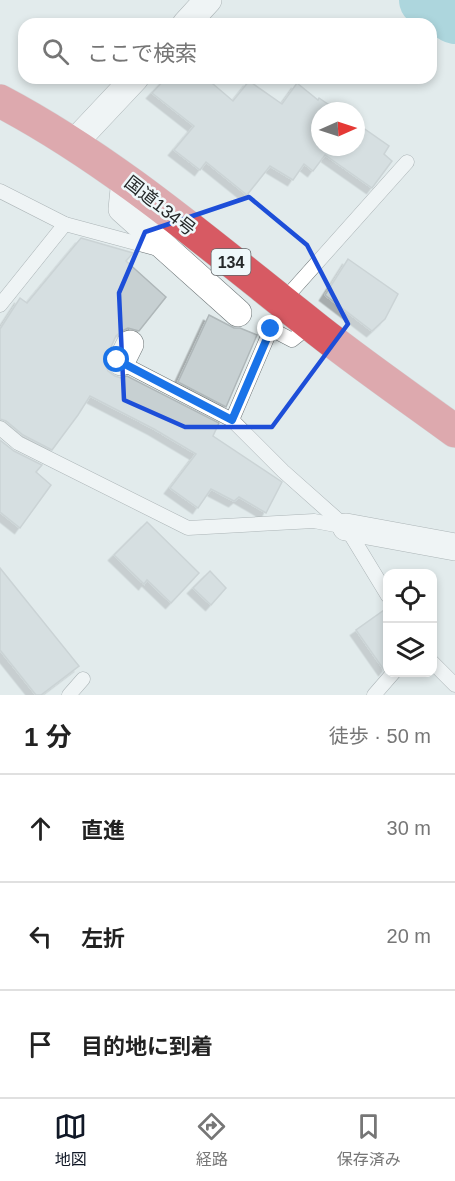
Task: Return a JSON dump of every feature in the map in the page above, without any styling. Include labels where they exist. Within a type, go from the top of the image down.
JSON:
[{"type":"highway","name":"国道134号","points":[[0,101],[31,117],[125,179],[310,325],[455,431]]},
{"type":"street","points":[[192,18],[208,0]]},
{"type":"street","points":[[72,145],[129,84]]},
{"type":"street","points":[[125,179],[122,209],[238,313]]},
{"type":"street","points":[[346,527],[455,547]]},
{"type":"lane","points":[[282,302],[407,162]]},
{"type":"lane","points":[[0,191],[65,224],[171,253]]},
{"type":"lane","points":[[0,305],[65,224]]},
{"type":"lane","points":[[232,420],[271,329],[292,340],[310,325]]},
{"type":"lane","points":[[122,355],[232,420],[283,471],[346,527],[383,589]]},
{"type":"lane","points":[[0,428],[18,443],[189,528],[314,521],[346,527]]},
{"type":"lane","points":[[437,667],[455,685]]},
{"type":"lane","points":[[374,695],[390,677]]},
{"type":"lane","points":[[69,695],[83,679]]},
{"type":"highlighted area","points":[[249,197],[307,245],[348,324],[272,427],[185,427],[124,400],[119,293],[145,232]]},
{"type":"building","points":[[160,84],[213,84],[233,101],[247,84],[253,84],[282,104],[298,84],[318,100],[319,98],[325,102],[311,102],[311,156],[324,156],[313,171],[304,164],[293,180],[270,166],[247,195],[206,162],[200,170],[174,150],[194,126],[152,93]]},
{"type":"building","points":[[365,129],[389,146],[384,154],[392,161],[372,188],[326,156],[365,156]]},
{"type":"building","points":[[81,238],[133,253],[126,261],[166,297],[139,331],[128,328],[116,336],[105,364],[108,371],[121,378],[127,376],[219,423],[213,436],[282,482],[266,513],[239,497],[234,501],[211,489],[198,508],[170,488],[196,454],[90,396],[52,450],[23,435],[0,419],[0,329],[20,298],[27,303]]},
{"type":"building","points":[[348,259],[398,294],[385,319],[372,331],[325,295]]},
{"type":"building","points":[[209,315],[234,328],[257,335],[226,407],[178,382]]},
{"type":"building","points":[[0,440],[14,451],[42,465],[36,472],[51,485],[20,528],[0,512]]},
{"type":"building","points":[[147,522],[199,573],[171,603],[147,580],[144,584],[114,555]]},
{"type":"building","points":[[0,568],[79,666],[41,695],[36,695],[0,650]]},
{"type":"building","points":[[210,571],[226,588],[211,605],[193,588]]},
{"type":"building","points":[[383,611],[383,669],[356,630]]},
{"type":"waterway","points":[[426,0],[455,17]]},
{"type":"route","points":[[117,360],[232,420],[271,329]]}]
